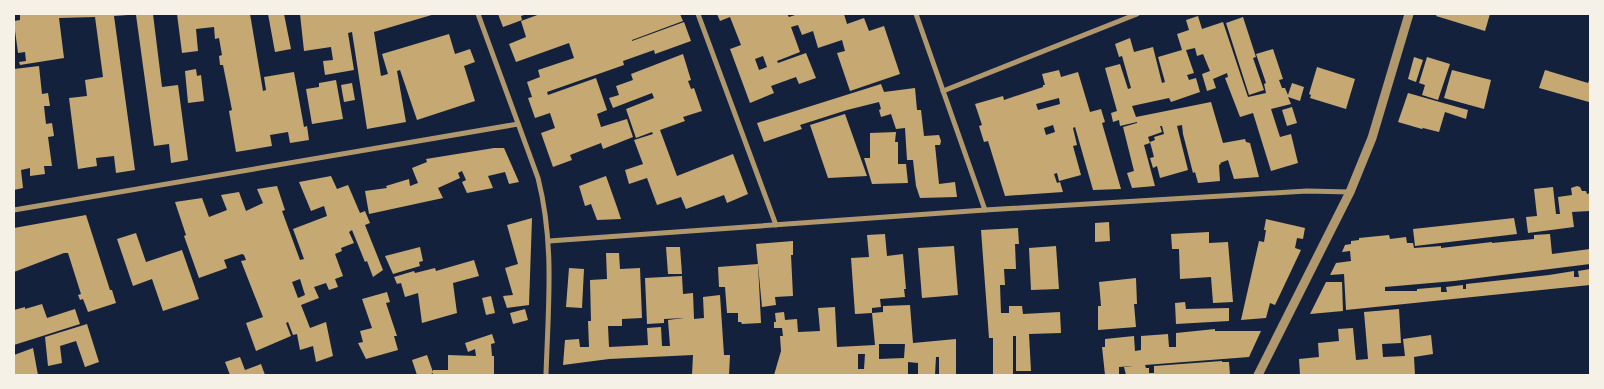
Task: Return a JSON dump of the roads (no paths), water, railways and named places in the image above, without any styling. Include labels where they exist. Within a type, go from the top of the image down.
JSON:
[{"type":"street","points":[[478,14],[538,178],[544,203],[550,264],[546,375]]},
{"type":"street","points":[[698,14],[776,225]]},
{"type":"street","points":[[916,14],[985,210]]},
{"type":"street","points":[[943,91],[1137,14]]},
{"type":"street","points":[[1258,375],[1350,192],[1372,138],[1409,14]]},
{"type":"street","points":[[14,210],[518,124]]},
{"type":"street","points":[[549,240],[985,210],[1307,191],[1350,192]]}]
